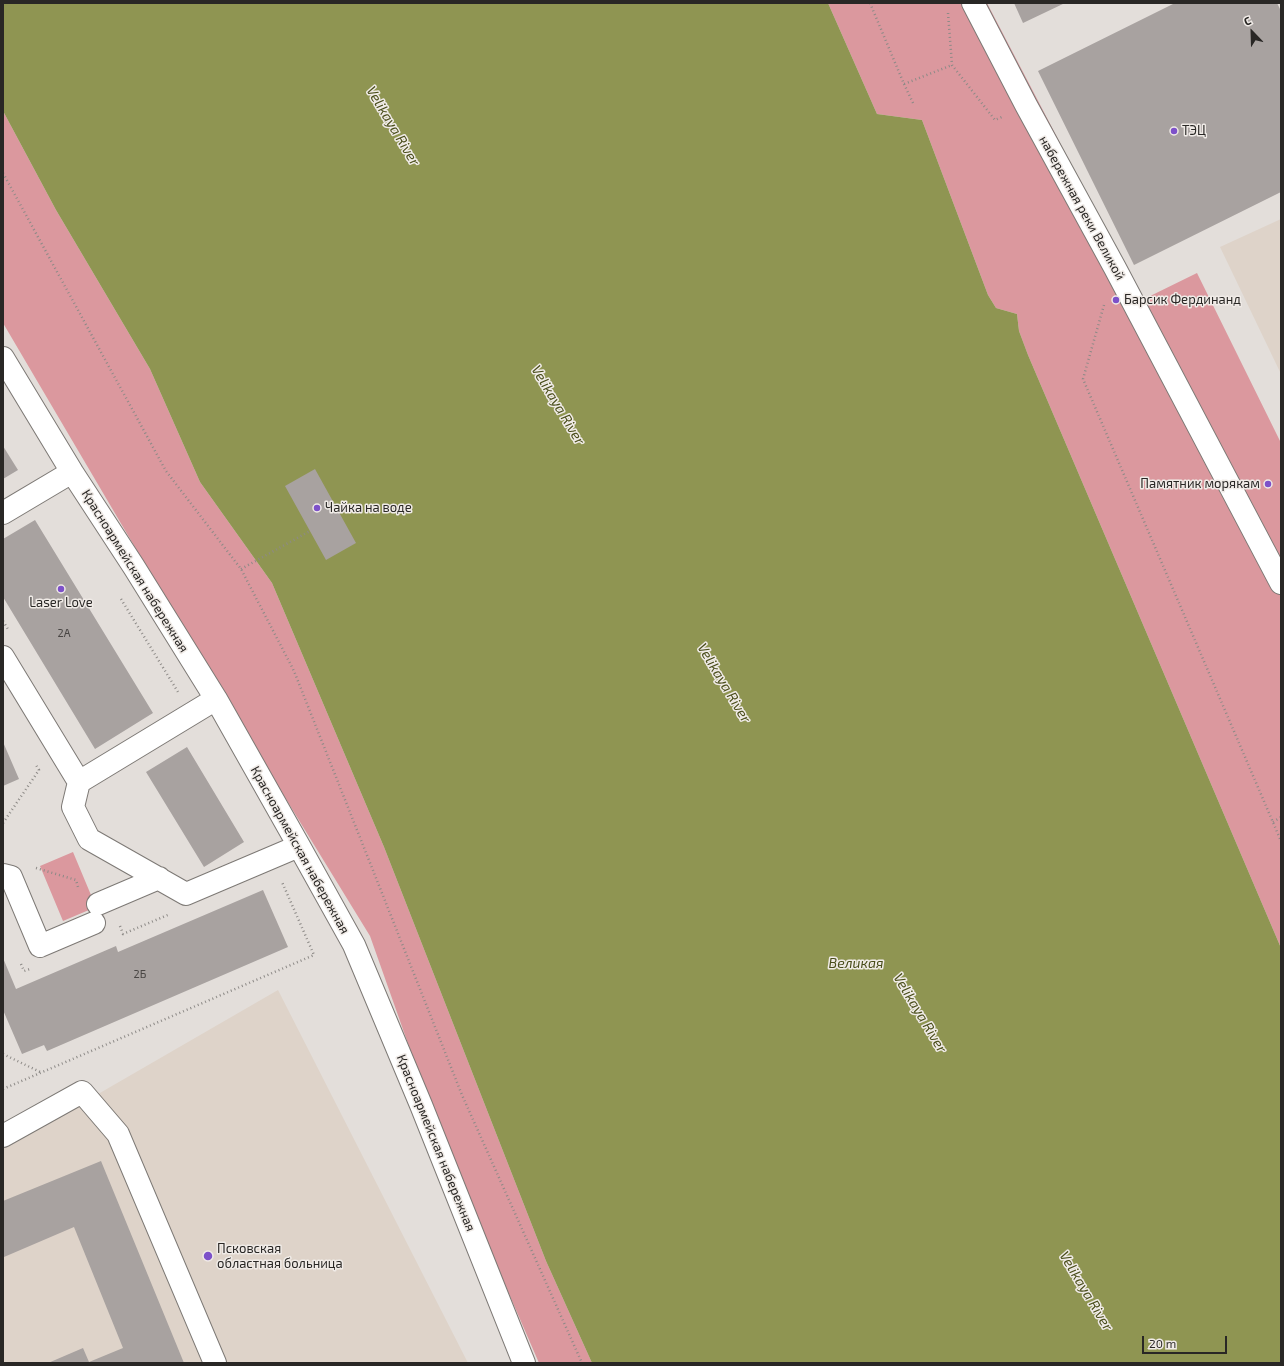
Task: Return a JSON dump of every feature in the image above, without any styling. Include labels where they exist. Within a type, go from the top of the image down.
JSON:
[{"type":"street","name":"набережная реки Великой","points":[[973,3],[1026,106],[1115,268],[1281,583]]},
{"type":"street","name":"Красноармейская набережная","points":[[5,367],[134,567],[216,699],[354,945],[421,1105],[524,1363]]},
{"type":"street","points":[[3,513],[72,472]]},
{"type":"street","points":[[3,657],[11,685],[79,782]]},
{"type":"street","points":[[216,699],[79,782],[73,807],[89,839],[186,894],[299,846]]},
{"type":"street","points":[[3,875],[11,877],[40,946],[159,878]]},
{"type":"street","points":[[3,1136],[82,1092],[118,1134],[215,1363]]},
{"type":"path","points":[[870,3],[914,105]]},
{"type":"path","points":[[949,24],[952,65],[982,103]]},
{"type":"path","points":[[904,84],[952,65]]},
{"type":"path","points":[[3,173],[166,471],[241,569],[294,671],[462,1095],[582,1363]]},
{"type":"path","points":[[1115,268],[1083,379],[1281,840]]},
{"type":"path","points":[[241,569],[310,531]]},
{"type":"path","points":[[3,823],[39,770]]},
{"type":"path","points":[[1273,822],[1281,817]]},
{"type":"path","points":[[3,1088],[314,955],[272,857]]},
{"type":"path","points":[[33,868],[76,880]]},
{"type":"path","points":[[3,1054],[41,1072]]},
{"type":"shaded area","points":[[828,3],[987,3],[1142,300],[1197,273],[1281,443],[1281,948],[1028,355],[1019,331],[1017,314],[996,308],[988,295],[922,120],[877,114]]},
{"type":"shaded area","points":[[3,111],[56,210],[150,369],[200,482],[272,583],[384,847],[546,1261],[592,1363],[539,1363],[441,1137],[370,936],[219,690],[3,323]]},
{"type":"shaded area","points":[[1281,219],[1281,374],[1220,247]]},
{"type":"shaded area","points":[[73,852],[96,907],[63,921],[40,866]]},
{"type":"shaded area","name":"Псковская областная больница","points":[[278,990],[468,1363],[3,1363],[3,1149]]},
{"type":"water","name":"Великая","points":[[3,3],[828,3],[877,114],[922,120],[988,295],[996,308],[1017,314],[1019,331],[1028,355],[1281,948],[1281,1363],[592,1363],[546,1261],[384,847],[272,583],[200,482],[150,369],[56,210],[3,111]]},
{"type":"building","points":[[1014,3],[1065,3],[1023,23]]},
{"type":"building","name":"ТЭЦ","points":[[1175,3],[1277,3],[1281,11],[1281,192],[1134,265],[1038,71]]},
{"type":"building","points":[[3,446],[18,470],[3,479]]},
{"type":"building","name":"Чайка на воде","points":[[315,469],[356,543],[326,560],[285,486]]},
{"type":"building","points":[[35,520],[153,713],[95,749],[3,597],[3,539]]},
{"type":"building","points":[[3,742],[19,779],[3,786]]},
{"type":"building","points":[[187,747],[244,842],[204,867],[146,772]]},
{"type":"building","points":[[263,890],[288,947],[47,1051],[44,1045],[22,1054],[3,1010],[3,958],[16,989],[116,946],[118,952]]},
{"type":"building","points":[[101,1161],[184,1363],[48,1363],[83,1348],[89,1362],[123,1348],[74,1227],[4,1257],[3,1255],[3,1201]]},
{"type":"place","name":"ТЭЦ","points":[[1174,131]]},
{"type":"place","name":"Барсик Фердинанд","points":[[1116,300]]},
{"type":"place","name":"Памятник морякам","points":[[1268,484]]},
{"type":"place","name":"Чайка на воде","points":[[317,508]]},
{"type":"place","name":"Laser Love","points":[[61,589]]},
{"type":"place","name":"Псковская областная больница","points":[[208,1256]]},
{"type":"water label","name":"Velikaya River","points":[[393,126]]},
{"type":"water label","name":"Velikaya River","points":[[558,405]]},
{"type":"water label","name":"Velikaya River","points":[[724,683]]},
{"type":"water label","name":"Velikaya River","points":[[920,1013]]},
{"type":"water label","name":"Velikaya River","points":[[1086,1291]]}]
